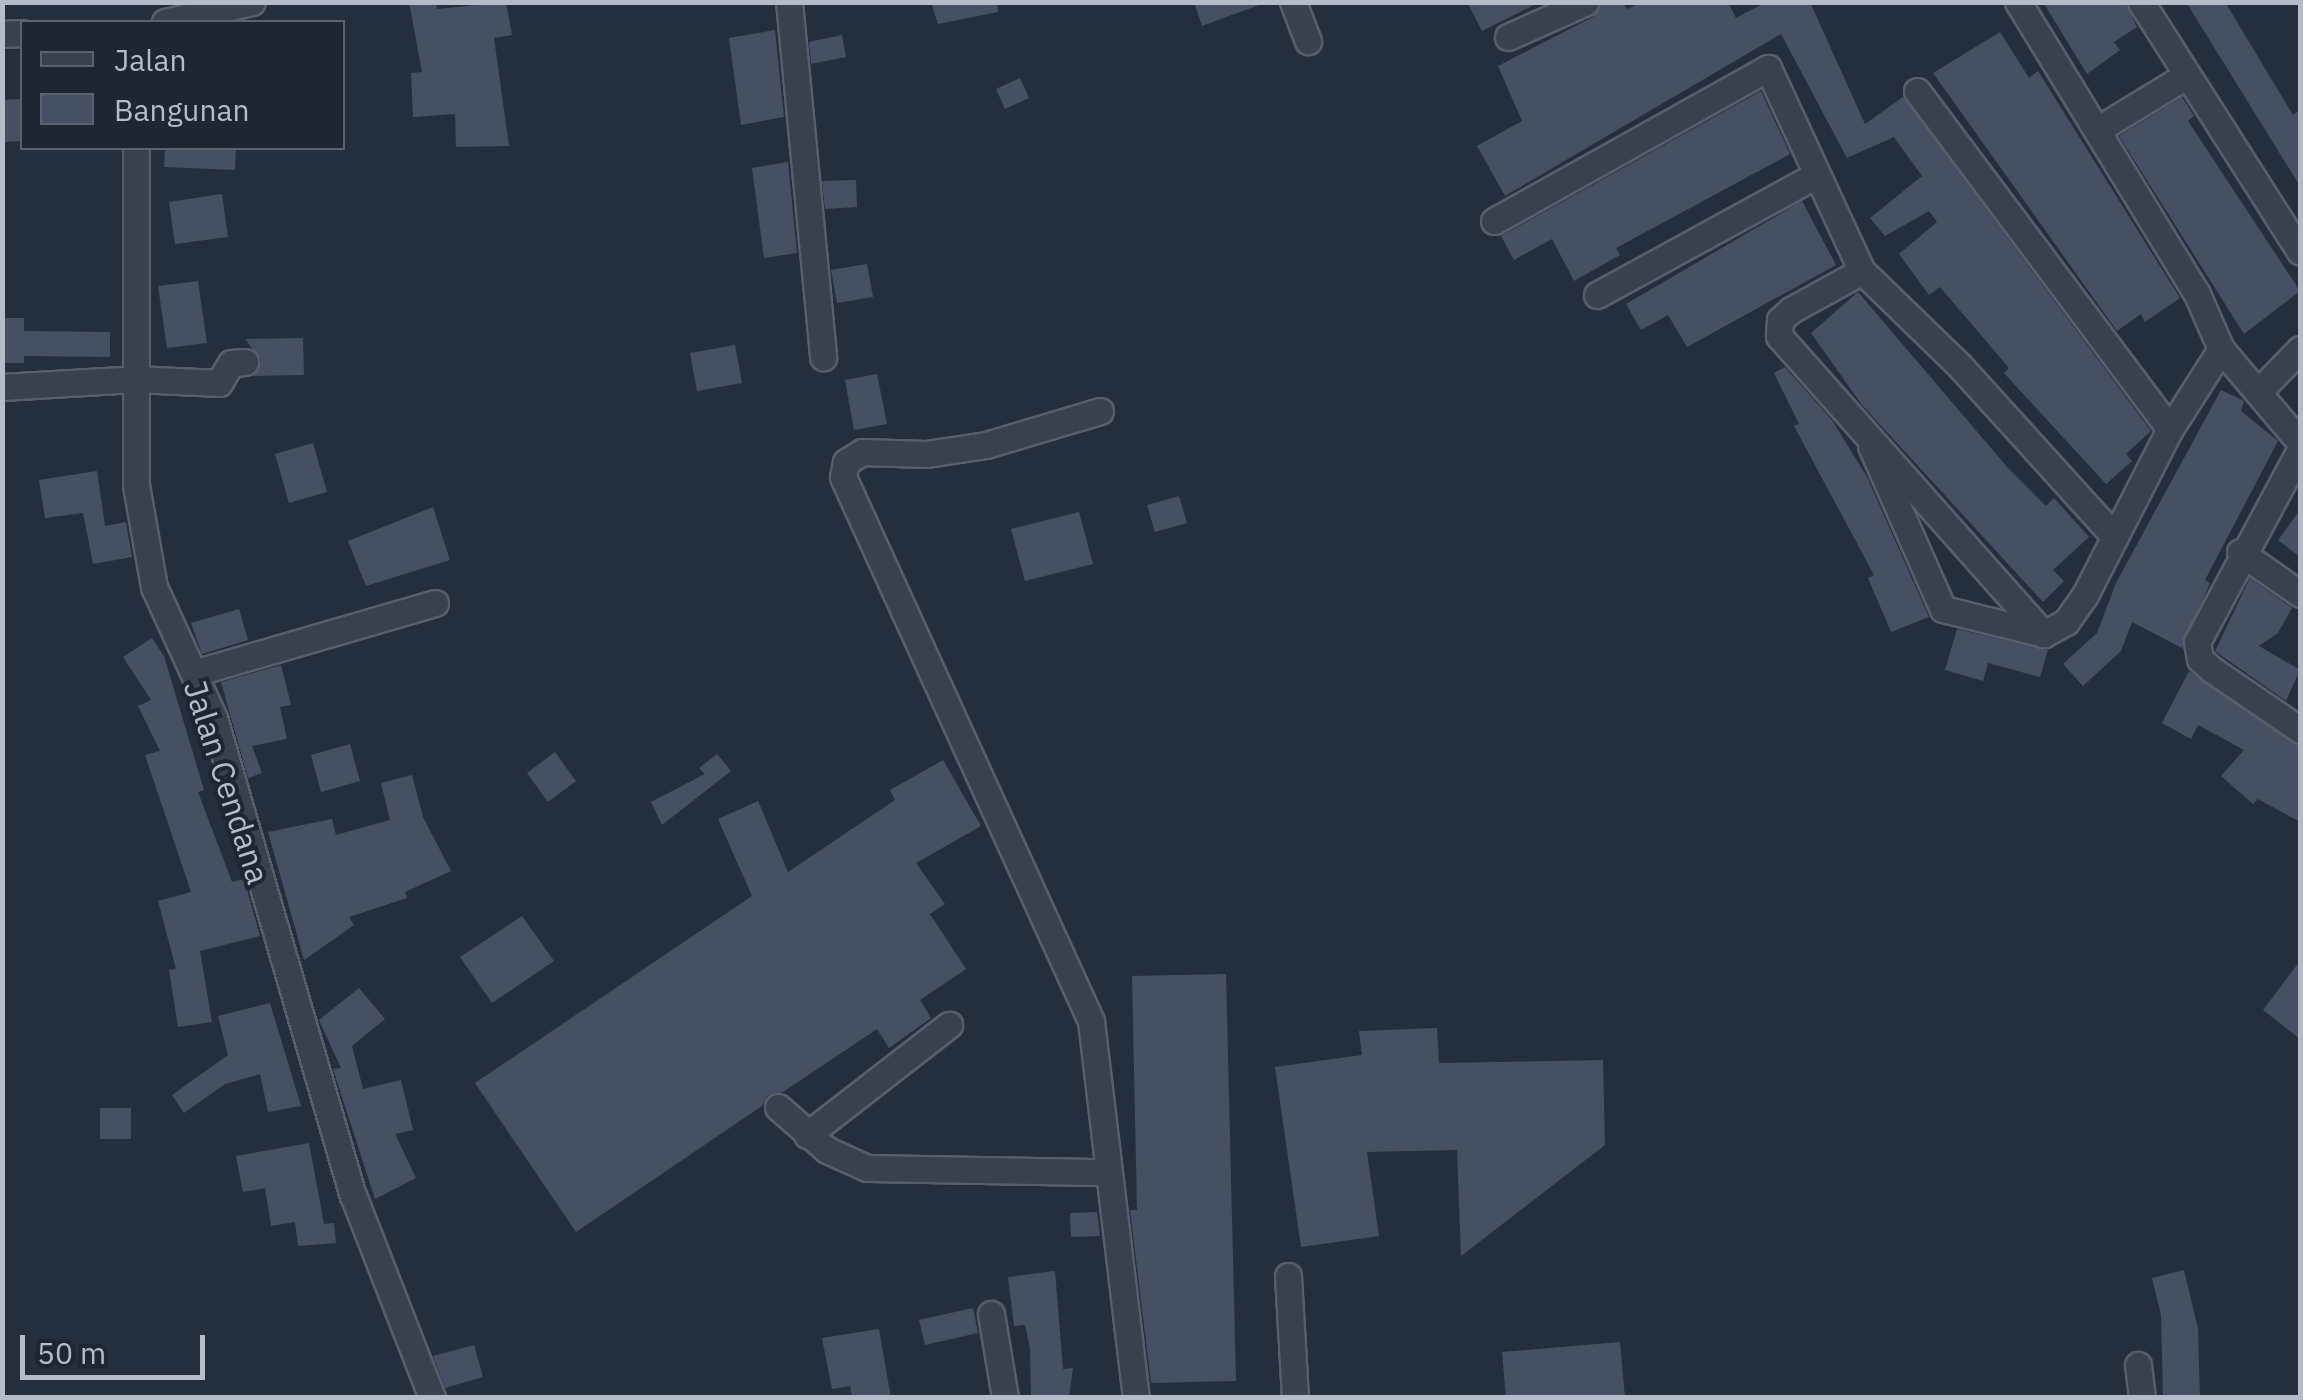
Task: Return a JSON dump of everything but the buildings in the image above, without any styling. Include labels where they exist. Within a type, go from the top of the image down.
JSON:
[{"type":"street","points":[[170,20],[195,9],[252,2]]},
{"type":"street","points":[[789,2],[823,357]]},
{"type":"street","points":[[1293,2],[1308,41]]},
{"type":"street","points":[[1508,38],[1586,2]]},
{"type":"street","points":[[2018,2],[2197,294],[2222,348],[2300,446],[2240,552],[2197,650],[2211,669],[2300,730]]},
{"type":"street","points":[[2141,2],[2300,252]]},
{"type":"street","points":[[1494,222],[1768,68],[1862,272],[1959,365],[2115,537]]},
{"type":"street","points":[[2097,130],[2187,75]]},
{"type":"street","points":[[1917,91],[2170,428]]},
{"type":"street","name":"Jalan Cendana","points":[[136,150],[136,485],[154,587],[214,718],[354,1195],[432,1398]]},
{"type":"street","points":[[1597,295],[1816,175]]},
{"type":"street","points":[[1862,272],[1791,310],[1778,327],[1795,360],[2044,634]]},
{"type":"street","points":[[2044,634],[2074,611],[2170,428],[2222,348]]},
{"type":"street","points":[[2258,392],[2300,349]]},
{"type":"street","points":[[2,387],[135,379],[219,383],[231,362],[245,362]]},
{"type":"street","points":[[1100,410],[986,446],[926,454],[862,452],[846,462],[843,477],[976,776],[1070,965],[1091,1020],[1136,1398]]},
{"type":"street","points":[[1871,446],[1942,609],[2044,634]]},
{"type":"street","points":[[2240,552],[2300,594]]},
{"type":"street","points":[[194,672],[435,604]]},
{"type":"street","points":[[807,1135],[948,1025]]},
{"type":"street","points":[[778,1108],[807,1135],[867,1168],[1108,1172]]},
{"type":"street","points":[[1288,1276],[1295,1398]]},
{"type":"street","points":[[990,1314],[1006,1398]]},
{"type":"street","points":[[2138,1365],[2142,1398]]}]
